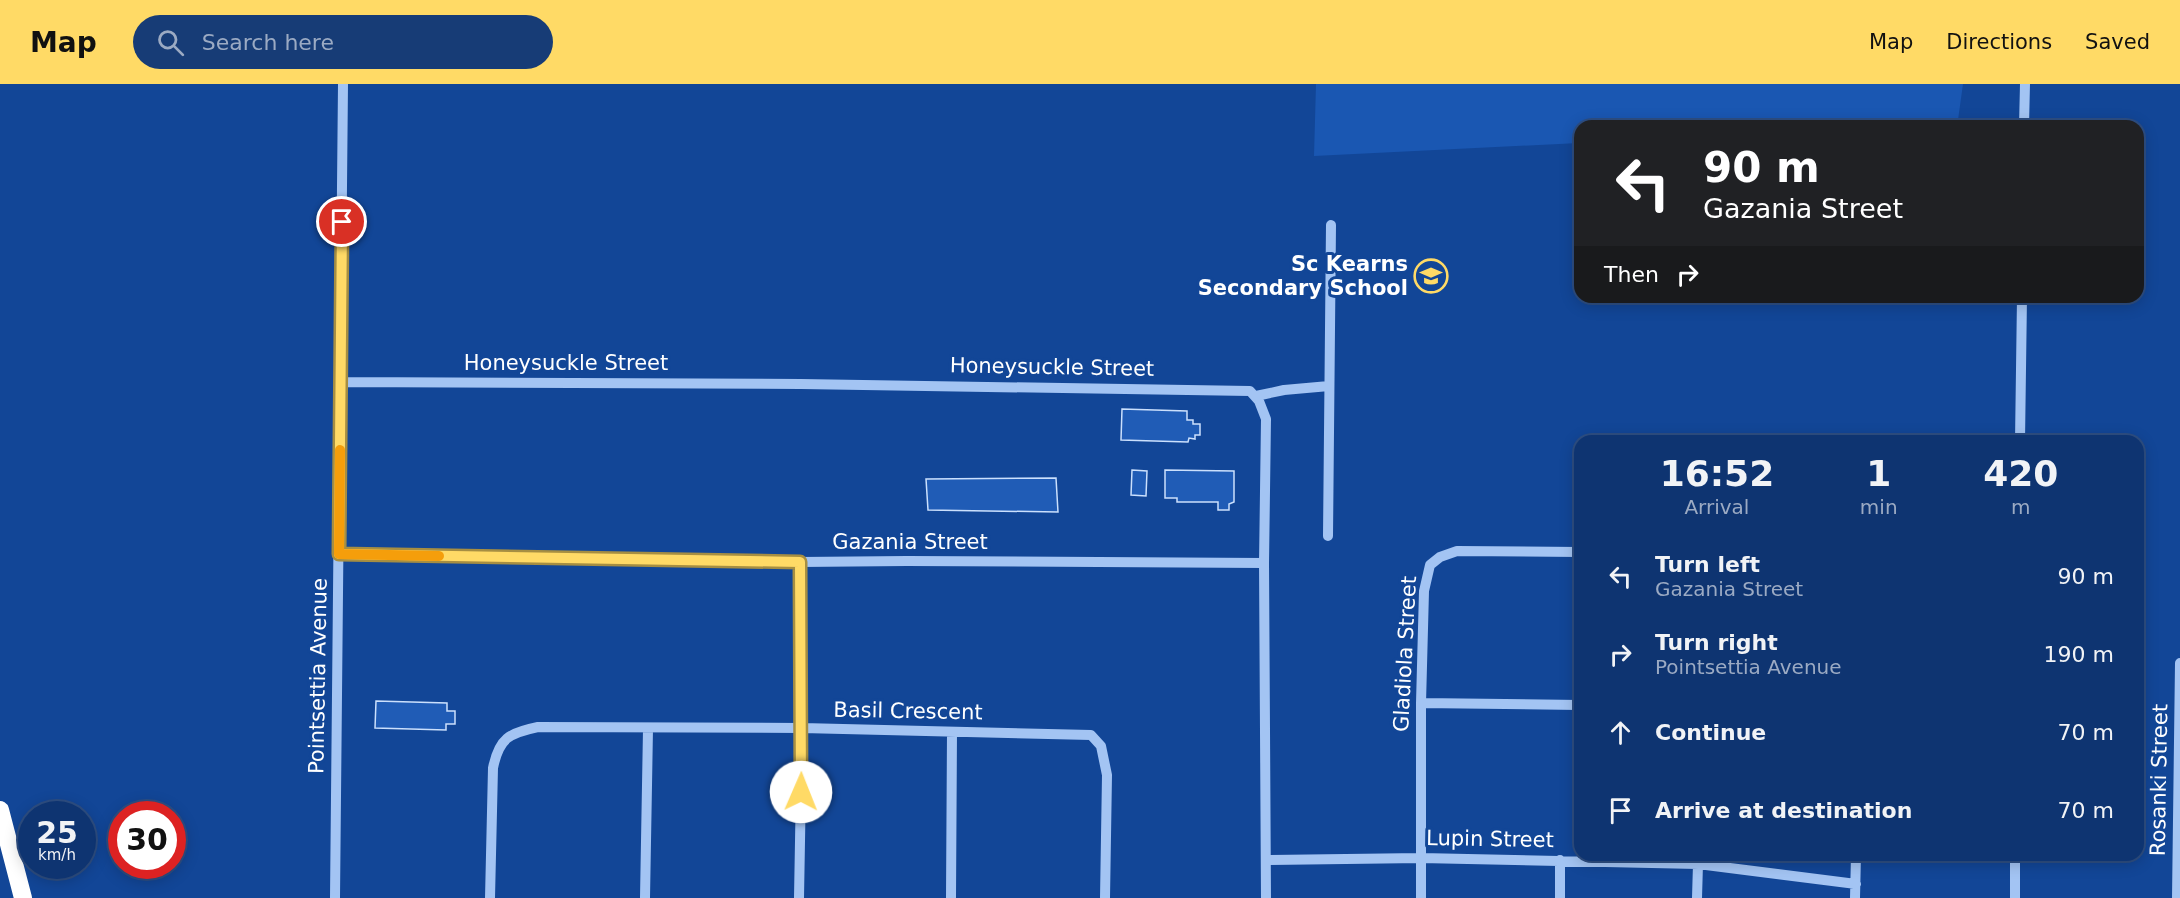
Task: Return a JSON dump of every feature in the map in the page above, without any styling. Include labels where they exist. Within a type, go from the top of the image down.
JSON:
[{"type":"highway","points":[[0,810],[23,898]]},
{"type":"street","name":"Pointsettia Avenue","points":[[335,898],[343,84]]},
{"type":"street","points":[[2024,120],[2025,84]]},
{"type":"street","points":[[1328,536],[1331,225]]},
{"type":"street","points":[[2020,435],[2022,303]]},
{"type":"street","name":"Honeysuckle Street","points":[[340,382],[1237,389],[1251,391],[1256,396]]},
{"type":"street","points":[[1266,898],[1264,563],[1266,418],[1256,396],[1284,390],[1329,386]]},
{"type":"street","name":"Gladiola Street","points":[[1421,898],[1420,703],[1424,591],[1430,564],[1440,557],[1457,551],[1574,552]]},
{"type":"street","name":"Gazania Street","points":[[339,554],[800,562],[1264,563]]},
{"type":"street","points":[[799,898],[802,728],[800,562]]},
{"type":"street","name":"Rosanki Street","points":[[2177,898],[2180,663]]},
{"type":"street","points":[[1420,703],[1574,705]]},
{"type":"street","name":"Basil Crescent","points":[[490,898],[493,768],[499,746],[505,738],[519,731],[538,727],[802,728],[1091,735],[1101,746],[1107,775],[1105,898]]},
{"type":"street","points":[[645,898],[648,729]]},
{"type":"street","points":[[951,898],[952,732]]},
{"type":"street","name":"Lupin Street","points":[[1266,860],[1421,858],[1574,860]]},
{"type":"street","points":[[1560,860],[1560,898]]},
{"type":"street","name":"Lupin Street","points":[[1594,861],[1698,864],[1856,884]]},
{"type":"street","points":[[1855,898],[1856,861]]},
{"type":"street","points":[[2015,861],[2015,898]]},
{"type":"street","points":[[1697,898],[1698,864]]},
{"type":"shaded area","points":[[1316,84],[1963,84],[1958,120],[1574,120],[1574,143],[1314,156]]},
{"type":"building","points":[[1122,409],[1187,411],[1187,420],[1193,420],[1193,424],[1200,424],[1200,435],[1195,435],[1195,439],[1189,438],[1188,442],[1121,440]]},
{"type":"building","points":[[1132,470],[1147,471],[1146,496],[1131,495]]},
{"type":"building","points":[[1165,470],[1234,471],[1234,502],[1229,504],[1229,510],[1218,510],[1218,502],[1177,502],[1177,498],[1165,498]]},
{"type":"building","points":[[1056,478],[1058,512],[928,510],[926,479]]},
{"type":"building","points":[[376,701],[447,703],[447,711],[455,711],[455,724],[446,724],[446,730],[375,728]]},
{"type":"slow traffic","points":[[340,450],[339,554],[439,556]]},
{"type":"place","name":"Sc Kearns Secondary School","points":[[1431,276]]},
{"type":"route","points":[[342,222],[339,554],[800,562],[801,792]]}]
